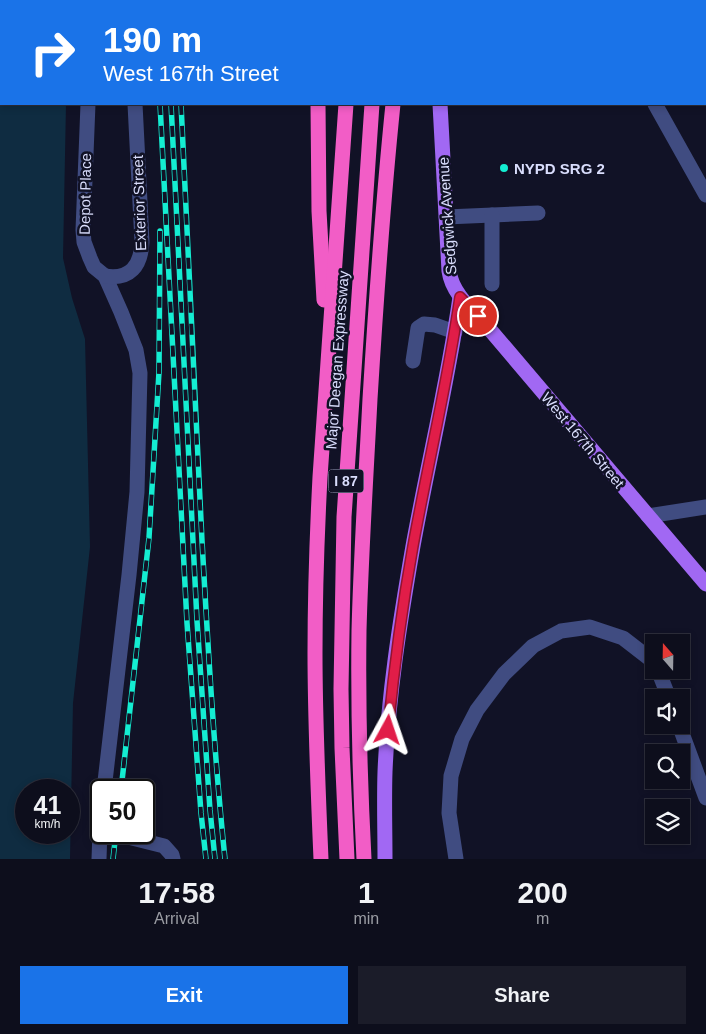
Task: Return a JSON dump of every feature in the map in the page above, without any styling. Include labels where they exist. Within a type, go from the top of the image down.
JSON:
[{"type":"highway","points":[[318,105],[319,211],[328,364]]},
{"type":"highway","name":"Major Deegan Expressway","points":[[321,859],[316,737],[317,536],[346,105]]},
{"type":"highway","name":"Major Deegan Expressway","points":[[347,859],[341,689],[344,517],[372,105]]},
{"type":"highway","points":[[364,859],[359,689],[363,519],[374,343],[393,105]]},
{"type":"main road","name":"Sedgwick Avenue","points":[[386,859],[385,772],[392,686],[413,546],[455,332],[460,297],[450,279],[440,105]]},
{"type":"main road","name":"West 167th Street","points":[[460,297],[492,332],[706,584]]},
{"type":"street","name":"Depot Place","points":[[88,105],[83,230],[86,251],[94,267],[105,276],[121,312],[136,350],[141,388],[137,492],[105,779]]},
{"type":"street","name":"Exterior Street","points":[[105,276],[124,276],[136,265],[142,250],[135,105]]},
{"type":"street","points":[[657,105],[706,195]]},
{"type":"street","points":[[446,217],[538,213]]},
{"type":"street","points":[[492,215],[492,284]]},
{"type":"street","points":[[413,361],[418,328],[424,324],[435,325],[455,332]]},
{"type":"street","points":[[648,516],[706,507]]},
{"type":"street","points":[[456,859],[450,812],[451,776],[462,739],[477,710],[504,674],[533,646],[561,631],[590,627],[624,638],[645,655]]},
{"type":"street","points":[[682,734],[706,798]]},
{"type":"street","points":[[155,843],[164,846],[173,859]]},
{"type":"street","points":[[100,859],[101,844]]},
{"type":"water","points":[[0,105],[66,105],[63,258],[72,298],[85,339],[90,547],[73,703],[72,779],[15,779],[15,844],[70,844],[70,859],[0,859]]},
{"type":"railway","points":[[160,105],[187,623],[206,859]]},
{"type":"railway","points":[[171,105],[197,621],[215,859]]},
{"type":"railway","points":[[181,105],[204,581],[214,740],[225,859]]},
{"type":"railway","points":[[122,779],[149,538],[159,372],[160,231]]},
{"type":"railway","points":[[113,859],[115,844]]},
{"type":"place","name":"NYPD SRG 2","points":[[504,168]]},
{"type":"route","points":[[388,730],[398,641],[413,546],[454,342],[460,297],[478,316]]}]
